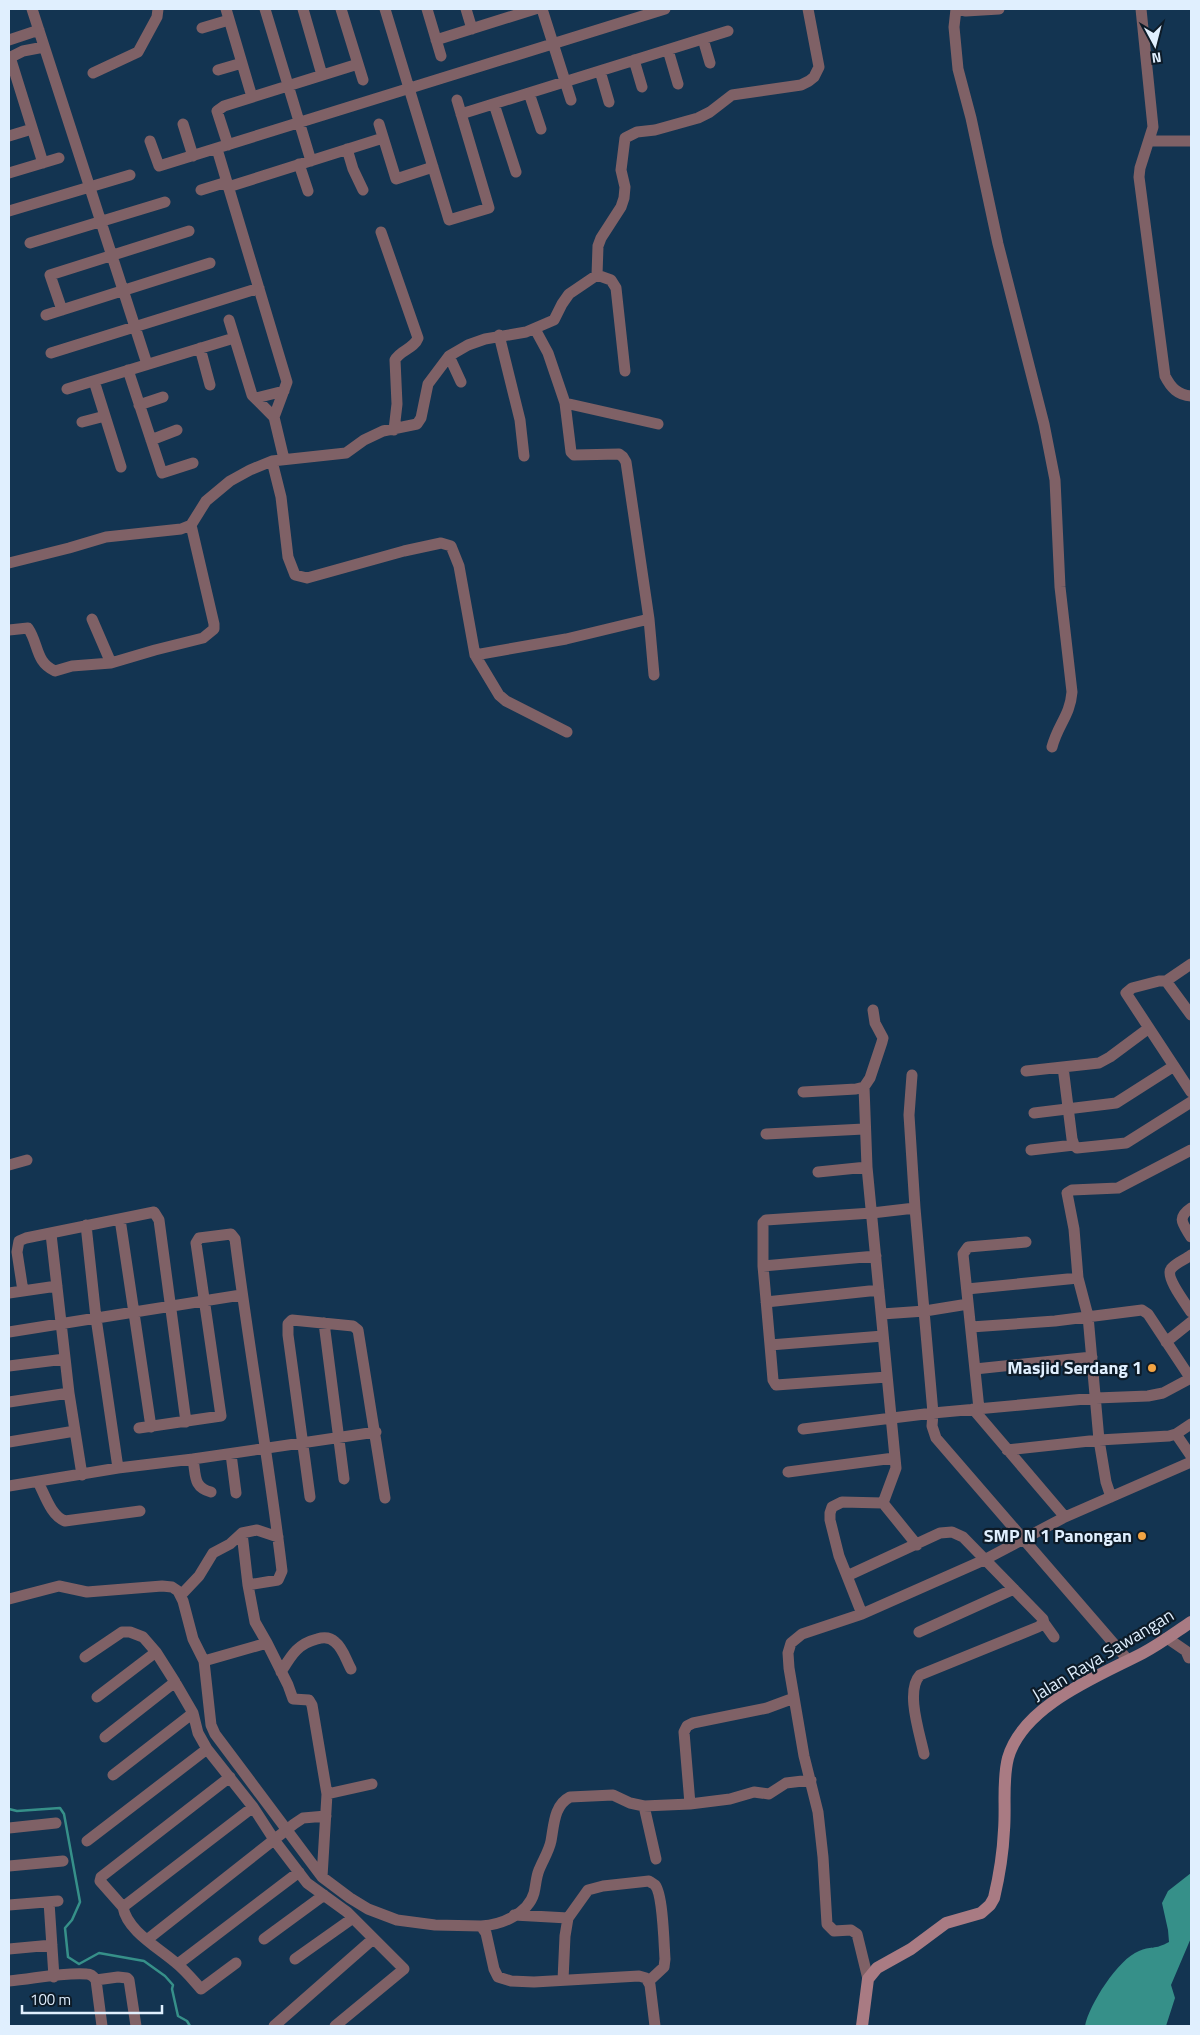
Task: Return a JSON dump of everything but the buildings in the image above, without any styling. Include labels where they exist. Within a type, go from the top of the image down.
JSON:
[{"type":"street","points":[[32,9],[147,364]]},
{"type":"street","points":[[93,73],[138,52],[157,17],[158,9]]},
{"type":"street","points":[[265,9],[311,161]]},
{"type":"street","points":[[303,9],[322,75]]},
{"type":"street","points":[[341,9],[363,80]]},
{"type":"street","points":[[385,9],[449,220],[490,208],[457,100]]},
{"type":"street","points":[[427,9],[441,56]]},
{"type":"street","points":[[466,9],[472,29]]},
{"type":"street","points":[[436,40],[535,9]]},
{"type":"street","points":[[542,9],[572,100]]},
{"type":"street","points":[[150,142],[159,166],[665,9]]},
{"type":"street","points":[[597,275],[598,246],[621,207],[624,198],[621,170],[625,138],[637,132],[655,130],[698,118],[710,112],[732,95],[801,85],[814,78],[819,67],[808,9]]},
{"type":"street","points":[[999,9],[966,11],[956,9],[954,27],[958,69],[971,118],[998,244],[1044,424],[1055,480],[1060,587],[1072,692],[1071,707],[1056,733],[1052,747]]},
{"type":"street","points":[[1141,9],[1153,127],[1139,177],[1165,376],[1178,393],[1191,396]]},
{"type":"street","points":[[202,28],[228,14],[252,97]]},
{"type":"street","points":[[9,40],[39,30]]},
{"type":"street","points":[[461,114],[728,31]]},
{"type":"street","points":[[703,39],[710,63]]},
{"type":"street","points":[[43,163],[9,58],[22,51],[44,47]]},
{"type":"street","points":[[668,50],[678,84]]},
{"type":"street","points":[[634,60],[642,88]]},
{"type":"street","points":[[218,70],[242,63]]},
{"type":"street","points":[[274,417],[287,382],[228,184],[217,111],[224,106],[358,64]]},
{"type":"street","points":[[600,71],[609,102]]},
{"type":"street","points":[[529,93],[541,129]]},
{"type":"street","points":[[494,104],[516,172]]},
{"type":"street","points":[[183,124],[193,156]]},
{"type":"street","points":[[378,124],[396,179],[433,167]]},
{"type":"street","points":[[9,136],[32,128]]},
{"type":"street","points":[[201,190],[311,161],[383,138]]},
{"type":"street","points":[[1150,141],[1191,141]]},
{"type":"street","points":[[347,149],[363,190]]},
{"type":"street","points":[[9,173],[59,158]]},
{"type":"street","points":[[299,164],[308,191]]},
{"type":"street","points":[[9,211],[130,174]]},
{"type":"street","points":[[30,243],[165,202]]},
{"type":"street","points":[[62,310],[50,275],[190,231]]},
{"type":"street","points":[[381,232],[418,338],[416,342],[398,354],[396,360],[397,404],[394,430]]},
{"type":"street","points":[[46,315],[210,263]]},
{"type":"street","points":[[9,630],[28,628],[39,657],[44,664],[55,670],[72,666],[111,664],[155,650],[204,638],[214,629],[191,525],[199,510],[214,494],[230,481],[272,461],[346,453],[364,440],[383,431],[417,424],[420,422],[428,384],[449,356],[468,346],[499,335],[511,335],[535,329],[554,320],[569,294],[597,275]]},
{"type":"street","points":[[597,275],[611,280],[616,288],[625,371]]},
{"type":"street","points":[[51,353],[259,288]]},
{"type":"street","points":[[228,320],[252,395],[274,417],[284,459]]},
{"type":"street","points":[[535,329],[548,353],[566,403],[574,456],[619,454],[626,462],[649,619],[654,675]]},
{"type":"street","points":[[499,335],[520,420],[524,456]]},
{"type":"street","points":[[67,389],[234,338]]},
{"type":"street","points":[[200,348],[210,385]]},
{"type":"street","points":[[449,356],[461,382]]},
{"type":"street","points":[[128,370],[162,473],[193,463]]},
{"type":"street","points":[[94,381],[121,467]]},
{"type":"street","points":[[256,398],[284,391]]},
{"type":"street","points":[[140,405],[163,397]]},
{"type":"street","points":[[566,403],[658,424]]},
{"type":"street","points":[[82,422],[105,416]]},
{"type":"street","points":[[151,440],[177,430]]},
{"type":"street","points":[[272,461],[281,497],[288,557],[295,575],[307,578],[404,551],[446,544],[451,546],[459,566],[475,655],[499,695],[506,701],[567,732]]},
{"type":"street","points":[[9,562],[106,537],[181,528],[191,525]]},
{"type":"street","points":[[92,619],[111,664]]},
{"type":"street","points":[[475,655],[566,639],[649,619]]},
{"type":"street","points":[[1191,964],[1166,982],[1159,981],[1132,988],[1126,993],[1191,1092]]},
{"type":"street","points":[[1166,982],[1191,1015]]},
{"type":"street","points":[[873,1010],[875,1024],[883,1038],[870,1078],[864,1087],[864,1128],[895,1472],[883,1503]]},
{"type":"street","points":[[1026,1071],[1099,1063],[1150,1028]]},
{"type":"street","points":[[1034,1113],[1116,1103],[1174,1066]]},
{"type":"street","points":[[1063,1067],[1074,1145]]},
{"type":"street","points":[[912,1074],[910,1116],[915,1208],[933,1413],[932,1426],[940,1443],[1128,1660]]},
{"type":"street","points":[[803,1092],[856,1090],[864,1087]]},
{"type":"street","points":[[1031,1150],[1074,1145],[1082,1148],[1126,1143],[1191,1102]]},
{"type":"street","points":[[766,1134],[864,1128]]},
{"type":"street","points":[[1111,1497],[1106,1482],[1099,1440],[1088,1316],[1078,1278],[1074,1229],[1067,1197],[1068,1192],[1118,1188],[1191,1150]]},
{"type":"street","points":[[9,1165],[26,1160]]},
{"type":"street","points":[[818,1172],[867,1167]]},
{"type":"street","points":[[887,1377],[776,1385],[773,1380],[766,1302],[762,1226],[766,1220],[872,1213],[915,1208]]},
{"type":"street","points":[[1191,1208],[1185,1212],[1182,1218],[1183,1224],[1191,1237]]},
{"type":"street","points":[[23,1291],[17,1252],[19,1241],[151,1211],[154,1212],[159,1217],[186,1422]]},
{"type":"street","points":[[120,1219],[136,1313],[145,1427],[226,1416],[204,1302],[196,1242],[199,1238],[231,1234],[233,1236],[282,1571],[281,1577],[278,1580],[248,1585]]},
{"type":"street","points":[[86,1225],[96,1318],[118,1468]]},
{"type":"street","points":[[51,1234],[69,1393],[82,1475]]},
{"type":"street","points":[[1026,1242],[976,1246],[965,1250],[963,1261],[975,1369],[976,1409],[1007,1450],[1065,1517]]},
{"type":"street","points":[[1191,1255],[1171,1268],[1170,1274],[1171,1280],[1191,1312]]},
{"type":"street","points":[[763,1266],[876,1256]]},
{"type":"street","points":[[967,1288],[1078,1278]]},
{"type":"street","points":[[9,1293],[57,1286]]},
{"type":"street","points":[[766,1302],[880,1290]]},
{"type":"street","points":[[9,1332],[241,1296]]},
{"type":"street","points":[[882,1314],[925,1311],[968,1304]]},
{"type":"street","points":[[803,1429],[933,1413],[1096,1398],[1148,1396],[1163,1393],[1191,1378],[1148,1314],[1142,1310],[1055,1321],[971,1327]]},
{"type":"street","points":[[310,1496],[288,1324],[292,1320],[353,1326],[358,1330],[376,1432],[385,1498]]},
{"type":"street","points":[[1166,1342],[1191,1322]]},
{"type":"street","points":[[324,1323],[344,1479]]},
{"type":"street","points":[[770,1346],[883,1336]]},
{"type":"street","points":[[975,1369],[1092,1356]]},
{"type":"street","points":[[9,1366],[65,1359]]},
{"type":"street","points":[[9,1402],[69,1393]]},
{"type":"street","points":[[1007,1450],[1176,1434],[1191,1424]]},
{"type":"street","points":[[9,1442],[75,1430]]},
{"type":"street","points":[[9,1486],[118,1468],[193,1460],[376,1432]]},
{"type":"street","points":[[1176,1434],[1191,1456]]},
{"type":"street","points":[[231,1454],[236,1493]]},
{"type":"street","points":[[788,1472],[894,1458]]},
{"type":"street","points":[[193,1460],[198,1485],[200,1488],[211,1492]]},
{"type":"street","points":[[862,2026],[868,1979],[857,1934],[851,1930],[831,1930],[827,1924],[818,1812],[804,1756],[788,1653],[792,1643],[802,1634],[862,1614],[1026,1540],[1065,1517],[1191,1462]]},
{"type":"street","points":[[38,1482],[54,1513],[60,1520],[65,1521],[140,1511]]},
{"type":"street","points":[[862,1614],[839,1556],[830,1520],[832,1507],[842,1502],[883,1503],[917,1545]]},
{"type":"street","points":[[181,1595],[199,1576],[213,1553],[230,1544],[242,1533],[257,1530],[278,1537]]},
{"type":"street","points":[[847,1576],[940,1533],[952,1532],[963,1537],[1040,1615],[1054,1637]]},
{"type":"street","points":[[242,1533],[248,1585],[255,1622],[293,1699],[309,1700],[312,1704],[327,1794],[322,1877]]},
{"type":"street","points":[[9,1599],[60,1586],[87,1592],[162,1586],[172,1587],[181,1595],[193,1640],[204,1661],[211,1725],[218,1739],[232,1755],[322,1877],[368,1909],[397,1920],[435,1925],[481,1926],[497,1924],[514,1915],[530,1903],[534,1894],[538,1872],[551,1843],[558,1810],[566,1799],[570,1797],[595,1794],[613,1795],[630,1804],[644,1806],[690,1804],[730,1799],[754,1792],[770,1794],[786,1783],[811,1780]]},
{"type":"street","points":[[918,1632],[1014,1589]]},
{"type":"street","name":"Jalan Raya Sawangan","points":[[868,1979],[882,1964],[911,1949],[946,1923],[981,1913],[990,1905],[995,1894],[1004,1832],[1008,1758],[1017,1737],[1049,1705],[1104,1672],[1167,1638],[1191,1622]]},
{"type":"street","points":[[924,1754],[913,1701],[917,1678],[920,1675],[1038,1628],[1044,1623]]},
{"type":"street","points":[[85,1657],[122,1632],[130,1632],[143,1637],[156,1652],[175,1682],[192,1713],[198,1733],[207,1749],[253,1807],[275,1841],[307,1883],[354,1918],[404,1970],[334,2026]]},
{"type":"street","points":[[281,1672],[290,1657],[303,1643],[320,1638],[331,1638],[337,1643],[351,1669]]},
{"type":"street","points":[[1167,1638],[1178,1645],[1189,1658]]},
{"type":"street","points":[[204,1661],[267,1643]]},
{"type":"street","points":[[97,1697],[156,1652]]},
{"type":"street","points":[[106,1737],[175,1682]]},
{"type":"street","points":[[690,1804],[684,1732],[687,1726],[693,1722],[767,1708],[794,1698]]},
{"type":"street","points":[[113,1775],[192,1713]]},
{"type":"street","points":[[87,1841],[207,1749]]},
{"type":"street","points":[[230,1777],[101,1878],[100,1882],[123,1907],[124,1915],[142,1936],[178,1964],[201,1989],[236,1963]]},
{"type":"street","points":[[327,1794],[372,1784]]},
{"type":"street","points":[[644,1806],[656,1859]]},
{"type":"street","points":[[123,1907],[253,1807]]},
{"type":"street","points":[[148,1940],[303,1818],[326,1816]]},
{"type":"street","points":[[9,1828],[56,1823]]},
{"type":"street","points":[[9,1866],[63,1861]]},
{"type":"street","points":[[178,1964],[299,1872]]},
{"type":"street","points":[[563,1980],[564,1936],[568,1918],[588,1890],[603,1886],[649,1881],[655,1884],[658,1891],[665,1959],[664,1967],[649,1981]]},
{"type":"street","points":[[264,1939],[324,1895]]},
{"type":"street","points":[[9,1905],[54,1901],[52,1945],[54,1976]]},
{"type":"street","points":[[514,1915],[568,1918]]},
{"type":"street","points":[[295,1959],[354,1918]]},
{"type":"street","points":[[481,1926],[486,1933],[494,1969],[498,1977],[511,1981],[639,1976],[646,1978],[649,1981],[654,2026]]},
{"type":"street","points":[[274,2026],[373,1939]]},
{"type":"street","points":[[9,1949],[52,1945]]},
{"type":"street","points":[[9,1981],[87,1974],[93,1976],[96,1980],[102,2026]]},
{"type":"street","points":[[96,1980],[118,1977],[129,1980],[136,2026]]},
{"type":"shaded area","points":[[1191,1873],[1191,1938],[1171,1985],[1175,1998],[1166,2026],[1085,2026],[1098,1995],[1122,1963],[1139,1951],[1169,1942],[1162,1903],[1168,1891]]},
{"type":"waterway","points":[[9,1809],[17,1811],[60,1808],[64,1814],[80,1902],[72,1920],[65,1928],[68,1957],[79,1964],[99,1953],[144,1961],[165,1976],[173,1985],[172,1989],[178,2016],[187,2021],[190,2026]]},
{"type":"place","name":"Masjid Serdang 1","points":[[1152,1368]]},
{"type":"place","name":"SMP N 1 Panongan","points":[[1142,1536]]}]
